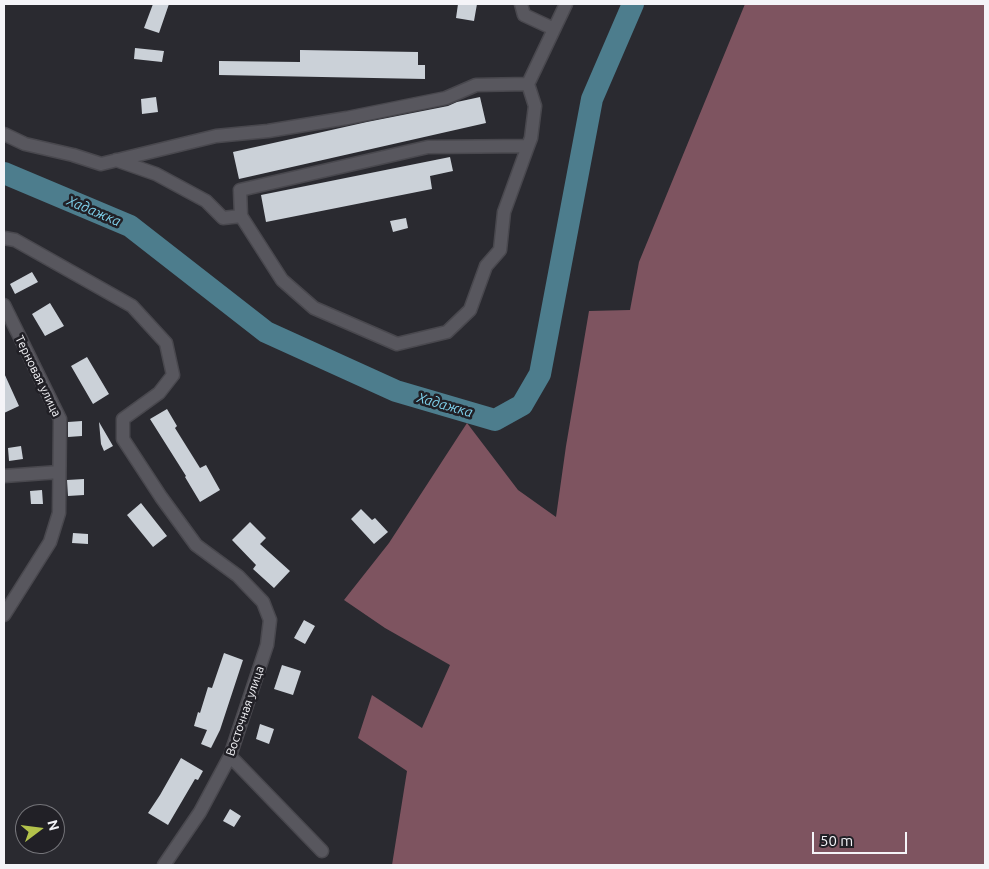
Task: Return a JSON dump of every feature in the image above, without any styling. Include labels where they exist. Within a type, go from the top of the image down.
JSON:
[{"type":"street","points":[[521,4],[524,15],[554,29]]},
{"type":"street","points":[[528,146],[428,147],[240,190],[241,216],[282,280],[314,308],[397,344],[447,332],[470,310],[486,266],[500,250],[504,212],[531,138],[535,106],[528,84],[566,4]]},
{"type":"street","points":[[4,134],[25,144],[73,155],[101,164],[216,136],[268,131],[347,118],[446,98],[476,85],[528,84]]},
{"type":"street","points":[[116,160],[156,174],[206,201],[223,218],[241,216]]},
{"type":"street","name":"Восточная улица","points":[[4,238],[15,240],[132,306],[166,343],[173,375],[158,393],[123,419],[123,440],[196,545],[238,576],[263,602],[270,620],[267,646],[230,756],[200,812],[164,865]]},
{"type":"street","name":"Терновая улица","points":[[4,305],[60,419],[59,513],[50,542],[4,615]]},
{"type":"street","points":[[4,476],[59,472]]},
{"type":"street","points":[[230,756],[322,851]]},
{"type":"shaded area","points":[[745,4],[985,4],[985,865],[392,865],[407,771],[358,738],[372,695],[422,728],[450,665],[385,628],[344,600],[389,543],[467,423],[518,490],[556,517],[589,311],[630,310],[639,262]]},
{"type":"building","points":[[153,4],[169,4],[159,33],[144,28]]},
{"type":"building","points":[[458,4],[477,4],[474,21],[456,18]]},
{"type":"building","points":[[135,48],[164,51],[162,62],[134,59]]},
{"type":"building","points":[[300,50],[418,52],[418,65],[425,65],[425,79],[219,75],[219,61],[300,62]]},
{"type":"building","points":[[156,97],[158,112],[142,114],[141,99]]},
{"type":"building","points":[[480,97],[486,123],[239,179],[233,152],[448,106]]},
{"type":"building","points":[[450,157],[453,171],[430,176],[432,189],[266,222],[261,195]]},
{"type":"building","points":[[406,218],[408,228],[393,232],[390,221]]},
{"type":"building","points":[[32,272],[38,282],[15,294],[10,284]]},
{"type":"building","points":[[50,303],[64,326],[45,336],[32,314]]},
{"type":"building","points":[[87,357],[109,394],[93,404],[71,366]]},
{"type":"building","points":[[4,373],[19,406],[4,413]]},
{"type":"building","points":[[167,409],[177,426],[175,428],[200,468],[206,465],[220,490],[200,502],[150,419]]},
{"type":"building","points":[[82,421],[82,436],[68,437],[68,422]]},
{"type":"building","points":[[99,422],[113,446],[104,451],[101,444]]},
{"type":"building","points":[[21,446],[23,459],[9,461],[8,448]]},
{"type":"building","points":[[84,479],[84,495],[68,496],[67,480]]},
{"type":"building","points":[[42,490],[43,504],[31,504],[30,491]]},
{"type":"building","points":[[141,503],[167,536],[153,547],[127,515]]},
{"type":"building","points":[[361,509],[372,520],[375,518],[388,532],[374,544],[351,519]]},
{"type":"building","points":[[250,522],[266,538],[260,544],[290,571],[274,588],[253,569],[256,565],[232,540]]},
{"type":"building","points":[[73,533],[88,534],[88,544],[72,543]]},
{"type":"building","points":[[304,620],[315,626],[305,644],[294,638]]},
{"type":"building","points":[[224,653],[243,660],[220,730],[211,748],[201,744],[207,730],[194,726],[208,687],[212,688]]},
{"type":"building","points":[[282,665],[301,671],[293,695],[274,689]]},
{"type":"building","points":[[260,724],[274,729],[269,744],[256,739]]},
{"type":"building","points":[[181,758],[203,771],[198,780],[195,779],[168,825],[148,813]]},
{"type":"building","points":[[230,809],[241,816],[234,827],[223,821]]},
{"type":"waterway","name":"Хадажка","points":[[4,173],[130,226],[266,332],[396,391],[495,420],[522,405],[540,374],[592,99],[633,4]]}]
